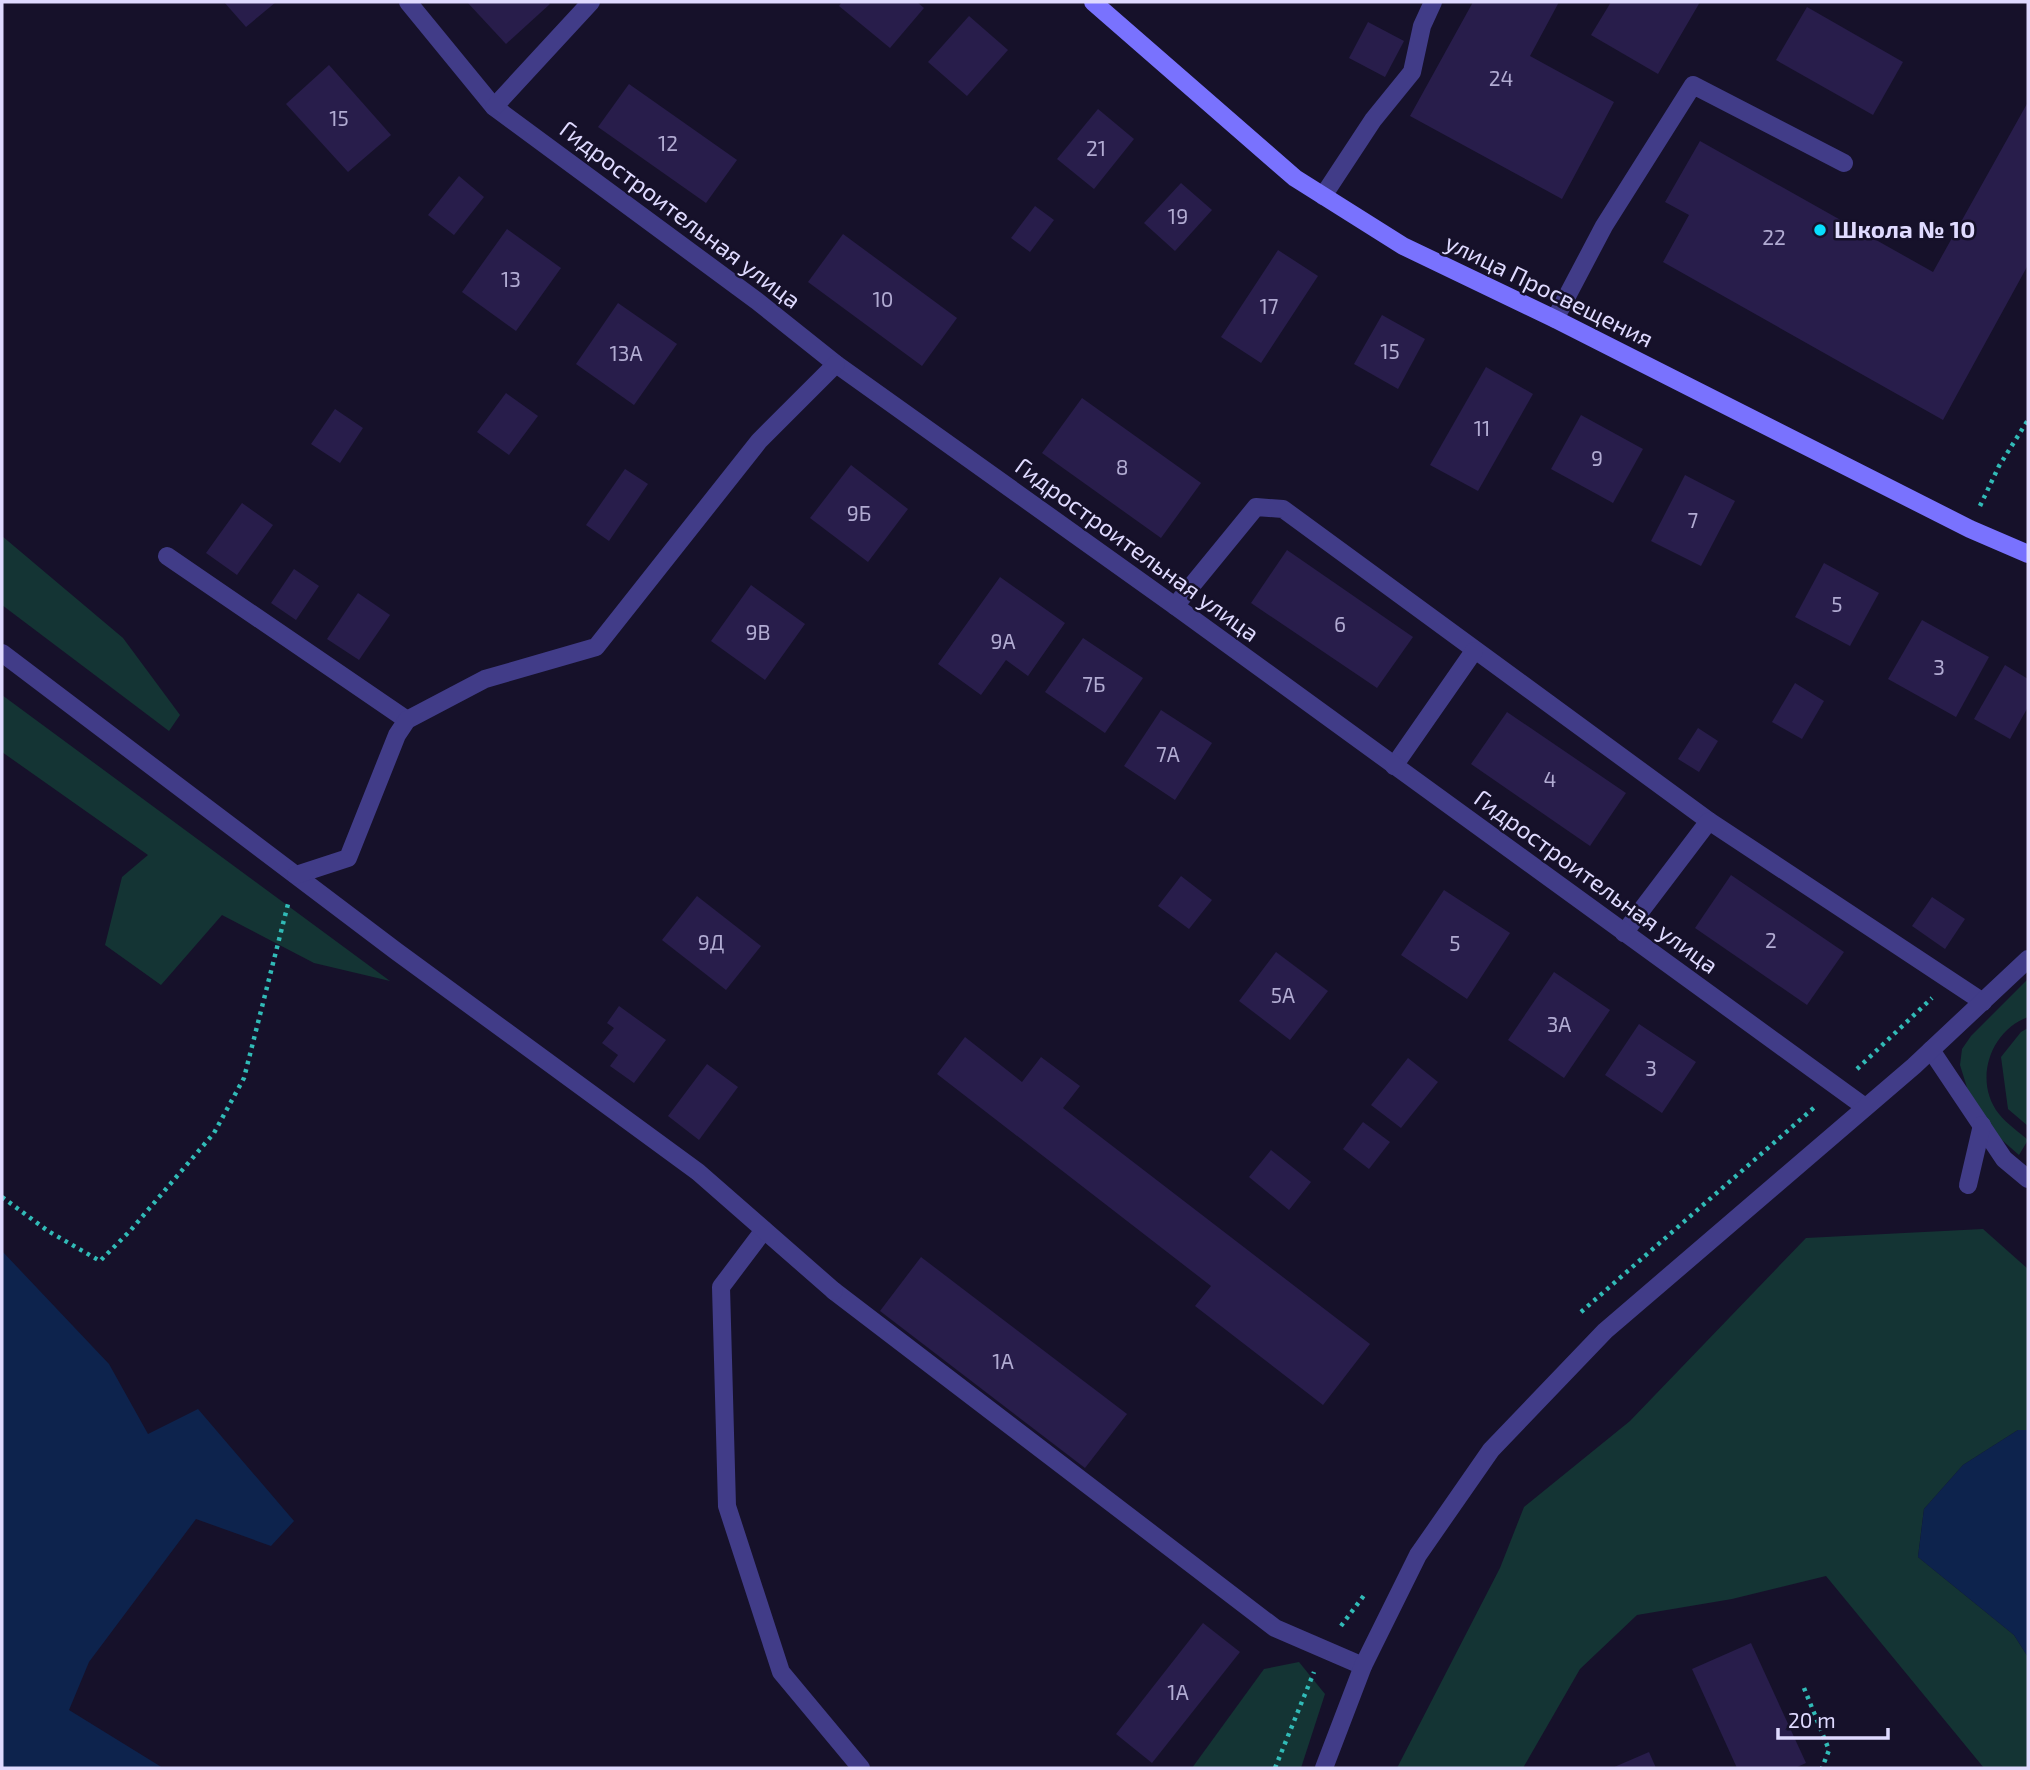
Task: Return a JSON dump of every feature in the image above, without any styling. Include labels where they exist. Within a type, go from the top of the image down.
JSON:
[{"type":"street","name":"Гидростроительная улица","points":[[408,2],[494,107],[757,301],[836,364],[1866,1107]]},
{"type":"street","points":[[494,107],[591,2]]},
{"type":"street","name":"улица Просвещения","points":[[1093,2],[1295,178],[1403,246],[1555,319],[1970,529],[2028,554]]},
{"type":"street","points":[[1323,196],[1373,120],[1412,72],[1422,26],[1433,2]]},
{"type":"street","points":[[1555,319],[1604,226],[1693,85],[1844,163]]},
{"type":"street","points":[[296,875],[348,858],[397,736],[407,720],[485,679],[596,647],[759,442],[836,364]]},
{"type":"street","points":[[1175,606],[1256,507],[1283,509],[1709,821],[1983,1002]]},
{"type":"street","points":[[167,555],[407,720]]},
{"type":"street","points":[[1394,766],[1474,651]]},
{"type":"street","points":[[2,653],[296,875],[698,1172],[834,1291],[1275,1629],[1363,1666]]},
{"type":"street","points":[[1624,933],[1709,821]]},
{"type":"street","points":[[1324,1768],[1363,1666],[1418,1555],[1491,1450],[1605,1331],[1931,1050],[2028,959]]},
{"type":"street","points":[[1931,1050],[2004,1158],[2028,1179]]},
{"type":"street","points":[[1968,1185],[1982,1125]]},
{"type":"street","points":[[764,1230],[721,1287],[727,1506],[781,1672],[861,1768]]},
{"type":"path","points":[[1970,529],[1999,466],[2028,420]]},
{"type":"path","points":[[2,1197],[48,1231],[100,1261],[130,1231],[214,1133],[244,1078],[261,1003],[296,875]]},
{"type":"path","points":[[1804,1688],[1829,1750],[1823,1768]]},
{"type":"green space","points":[[2,536],[123,638],[180,715],[169,731],[2,605]]},
{"type":"green space","points":[[2,695],[390,981],[314,963],[222,915],[161,985],[105,945],[122,877],[148,855],[2,752]]},
{"type":"green space","points":[[2028,979],[2028,1017],[2004,1033],[1995,1045],[1987,1072],[1991,1101],[2009,1125],[2028,1140],[2019,1155],[1995,1134],[1974,1110],[1960,1065],[1962,1049],[1971,1036]]},
{"type":"green space","points":[[2028,1028],[2028,1126],[2008,1109],[2001,1057],[2021,1032]]},
{"type":"green space","points":[[1983,1229],[2028,1269],[2028,1430],[2018,1430],[1963,1465],[1924,1509],[1918,1557],[2014,1635],[2028,1657],[2028,1768],[1984,1768],[1826,1576],[1732,1599],[1637,1615],[1580,1669],[1523,1768],[1397,1768],[1500,1568],[1524,1507],[1630,1421],[1806,1238]]},
{"type":"green space","points":[[1299,1662],[1325,1694],[1301,1768],[1192,1768],[1264,1669]]},
{"type":"water","points":[[2,1251],[109,1364],[148,1434],[198,1409],[294,1521],[271,1546],[196,1519],[89,1662],[69,1710],[163,1768],[2,1768]]},
{"type":"water","points":[[2018,1430],[2028,1430],[2028,1657],[2014,1635],[1918,1557],[1924,1509],[1963,1465]]},
{"type":"building","points":[[224,2],[276,2],[246,27]]},
{"type":"building","points":[[467,2],[548,2],[550,4],[506,44]]},
{"type":"building","points":[[842,2],[917,2],[924,8],[890,48],[839,6]]},
{"type":"building","points":[[1473,2],[1559,2],[1530,56],[1614,102],[1562,199],[1410,116]]},
{"type":"building","points":[[1611,2],[1700,2],[1658,74],[1591,35]]},
{"type":"building","points":[[1807,7],[1903,62],[1873,115],[1776,60]]},
{"type":"building","points":[[969,16],[1008,50],[967,96],[928,62]]},
{"type":"building","points":[[1368,22],[1404,41],[1385,77],[1349,58]]},
{"type":"building","points":[[329,65],[391,135],[348,172],[286,104]]},
{"type":"building","points":[[629,84],[737,160],[706,203],[598,127]]},
{"type":"building","points":[[2028,102],[2028,265],[1943,420],[1663,262],[1689,215],[1665,202],[1700,141],[1933,272]]},
{"type":"building","points":[[1098,109],[1134,139],[1094,189],[1057,159]]},
{"type":"building","points":[[459,176],[484,197],[454,235],[428,215]]},
{"type":"building","points":[[1181,183],[1212,210],[1175,251],[1144,223]]},
{"type":"building","points":[[1035,206],[1054,220],[1030,252],[1011,238]]},
{"type":"building","points":[[507,229],[561,268],[516,331],[462,292]]},
{"type":"building","points":[[843,234],[957,318],[922,366],[808,282]]},
{"type":"building","points":[[1278,250],[1318,276],[1261,363],[1221,337]]},
{"type":"building","points":[[618,303],[677,344],[634,405],[576,364]]},
{"type":"building","points":[[1382,315],[1425,339],[1398,389],[1354,364]]},
{"type":"building","points":[[1486,367],[1533,394],[1478,491],[1430,465]]},
{"type":"building","points":[[506,393],[538,416],[509,455],[477,432]]},
{"type":"building","points":[[1082,398],[1201,483],[1161,538],[1042,453]]},
{"type":"building","points":[[335,409],[363,428],[340,463],[311,444]]},
{"type":"building","points":[[1581,415],[1643,449],[1613,503],[1551,469]]},
{"type":"building","points":[[851,465],[908,509],[868,562],[810,518]]},
{"type":"building","points":[[625,469],[648,484],[609,541],[586,525]]},
{"type":"building","points":[[1685,475],[1735,501],[1701,566],[1651,541]]},
{"type":"building","points":[[242,503],[273,525],[237,575],[206,553]]},
{"type":"building","points":[[1287,550],[1413,637],[1377,688],[1251,603]]},
{"type":"building","points":[[1824,563],[1879,593],[1850,646],[1795,617]]},
{"type":"building","points":[[294,569],[319,586],[296,620],[271,603]]},
{"type":"building","points":[[1000,577],[1065,623],[1028,676],[1006,660],[981,695],[938,664]]},
{"type":"building","points":[[751,585],[805,624],[765,680],[711,641]]},
{"type":"building","points":[[358,593],[390,615],[359,660],[327,639]]},
{"type":"building","points":[[1922,620],[1989,657],[1956,717],[1888,679]]},
{"type":"building","points":[[1083,638],[1143,678],[1105,733],[1045,692]]},
{"type":"building","points":[[2005,665],[2028,679],[2028,707],[2010,739],[1974,719]]},
{"type":"building","points":[[1795,683],[1824,701],[1802,739],[1772,722]]},
{"type":"building","points":[[1161,710],[1212,743],[1175,800],[1124,766]]},
{"type":"building","points":[[1507,712],[1626,793],[1590,846],[1471,764]]},
{"type":"building","points":[[1698,728],[1718,741],[1699,772],[1678,759]]},
{"type":"building","points":[[1731,875],[1844,952],[1807,1005],[1695,928]]},
{"type":"building","points":[[1181,876],[1212,900],[1189,929],[1158,906]]},
{"type":"building","points":[[1444,890],[1510,933],[1467,999],[1401,955]]},
{"type":"building","points":[[697,896],[761,946],[726,990],[662,940]]},
{"type":"building","points":[[1932,897],[1965,919],[1945,949],[1912,926]]},
{"type":"building","points":[[1276,952],[1328,991],[1290,1040],[1239,1001]]},
{"type":"building","points":[[1554,972],[1610,1010],[1564,1078],[1508,1040]]},
{"type":"building","points":[[619,1006],[666,1040],[634,1083],[610,1066],[618,1055],[602,1043],[614,1028],[607,1023]]},
{"type":"building","points":[[1639,1024],[1696,1062],[1662,1113],[1605,1075]]},
{"type":"building","points":[[965,1037],[1022,1082],[1041,1057],[1080,1086],[1063,1108],[1370,1344],[1323,1405],[1195,1306],[1211,1286],[937,1074]]},
{"type":"building","points":[[1408,1058],[1438,1082],[1401,1128],[1371,1105]]},
{"type":"building","points":[[707,1064],[738,1087],[699,1140],[668,1116]]},
{"type":"building","points":[[1363,1122],[1390,1142],[1369,1169],[1343,1149]]},
{"type":"building","points":[[1271,1150],[1311,1182],[1289,1210],[1249,1177]]},
{"type":"building","points":[[921,1257],[1127,1414],[1085,1468],[880,1311]]},
{"type":"building","points":[[1203,1623],[1240,1652],[1152,1763],[1116,1734]]},
{"type":"building","points":[[1751,1643],[1806,1763],[1795,1768],[1737,1768],[1692,1669]]},
{"type":"building","points":[[1649,1752],[1656,1768],[1612,1768]]},
{"type":"place","name":"Школа № 10","points":[[1820,230]]}]
